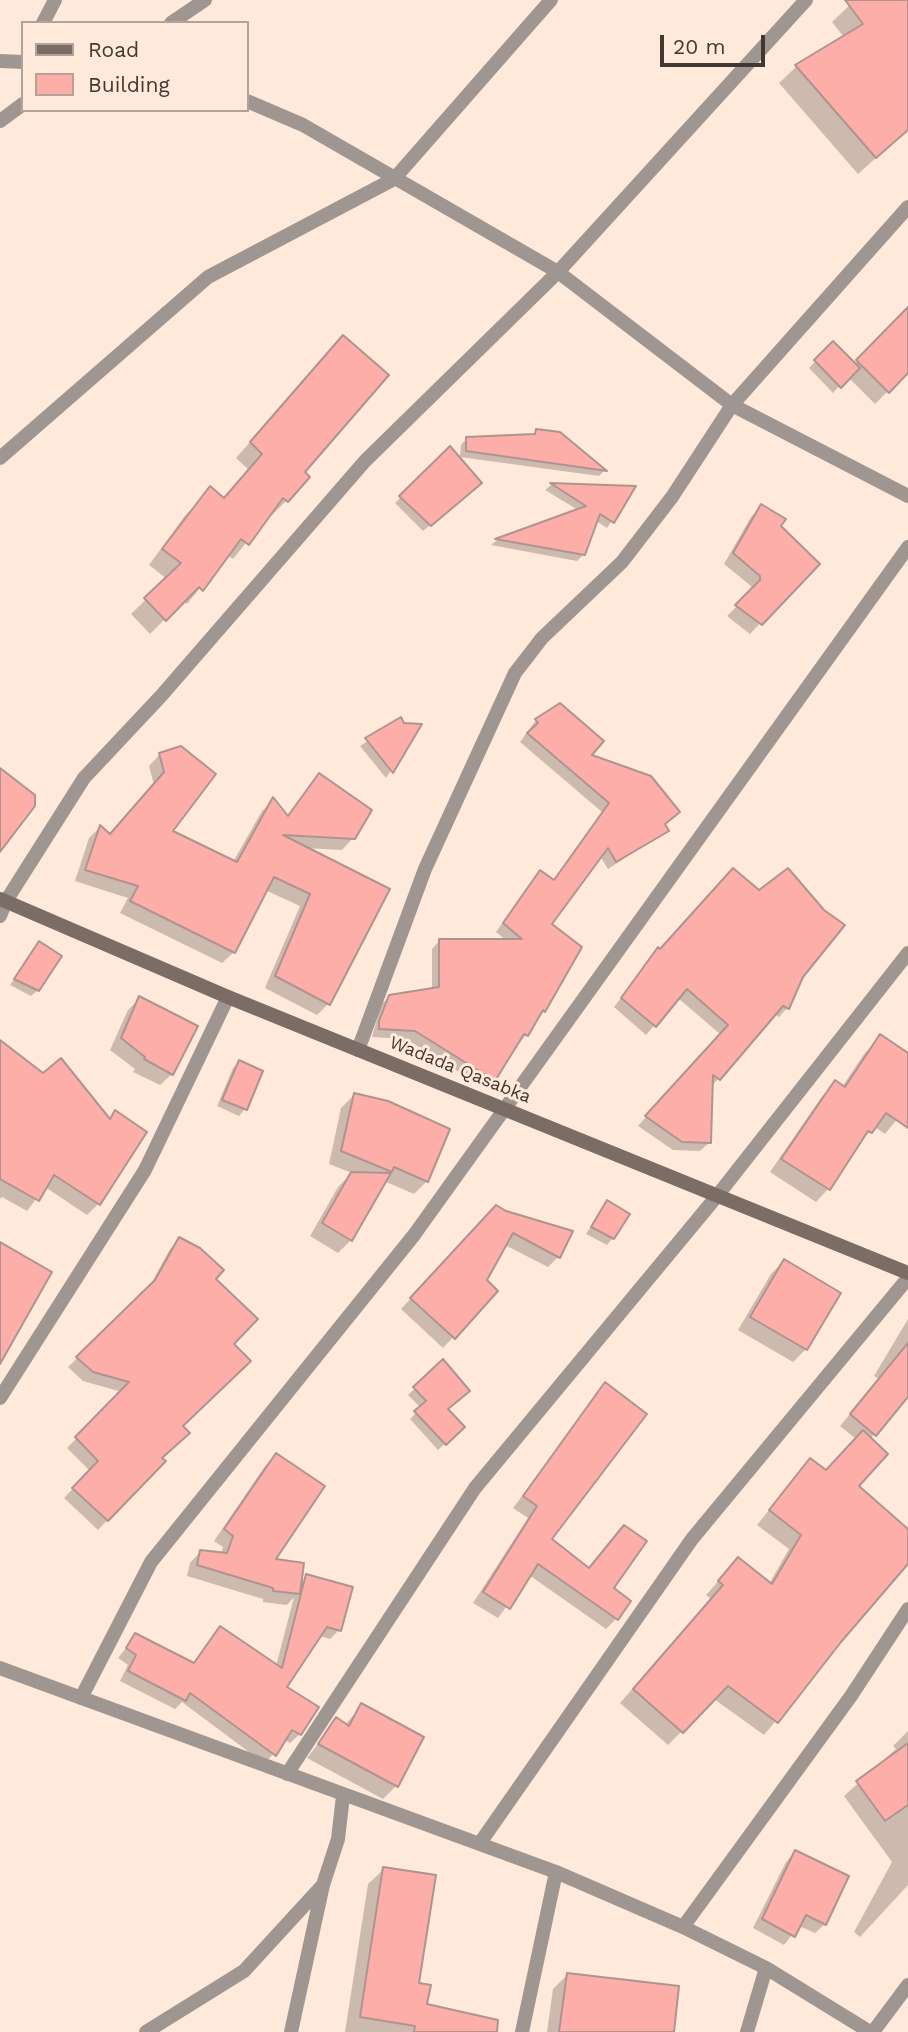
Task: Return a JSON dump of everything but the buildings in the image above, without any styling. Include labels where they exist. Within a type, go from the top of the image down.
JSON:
[{"type":"street","points":[[44,21],[55,0]]},
{"type":"street","points":[[174,21],[205,0]]},
{"type":"street","points":[[0,458],[208,277],[394,179],[551,0]]},
{"type":"street","points":[[0,916],[3,900],[84,778],[161,696],[365,461],[558,272],[806,0]]},
{"type":"street","points":[[0,61],[21,62]]},
{"type":"street","points":[[248,101],[303,125],[558,272],[732,405],[908,496]]},
{"type":"street","points":[[0,121],[21,105]]},
{"type":"street","points":[[358,1050],[425,869],[515,673],[542,638],[622,562],[672,497],[732,405],[908,207]]},
{"type":"street","points":[[81,1698],[151,1562],[414,1235],[507,1110],[908,547]]},
{"type":"street","name":"Wadada Qasabka","points":[[3,900],[228,997],[908,1275]]},
{"type":"street","points":[[287,1774],[475,1488],[717,1196],[908,953]]},
{"type":"street","points":[[0,1398],[145,1170],[228,997]]},
{"type":"street","points":[[480,1843],[692,1539],[908,1275]]},
{"type":"street","points":[[683,1927],[851,1696],[908,1609]]},
{"type":"street","points":[[0,1668],[556,1872],[683,1927],[766,1968],[871,2032],[908,1984]]},
{"type":"street","points":[[291,2032],[323,1885],[338,1839],[343,1796]]},
{"type":"street","points":[[522,2032],[556,1872]]},
{"type":"street","points":[[146,2032],[244,1971],[323,1885]]},
{"type":"street","points":[[747,2032],[766,1968]]}]
